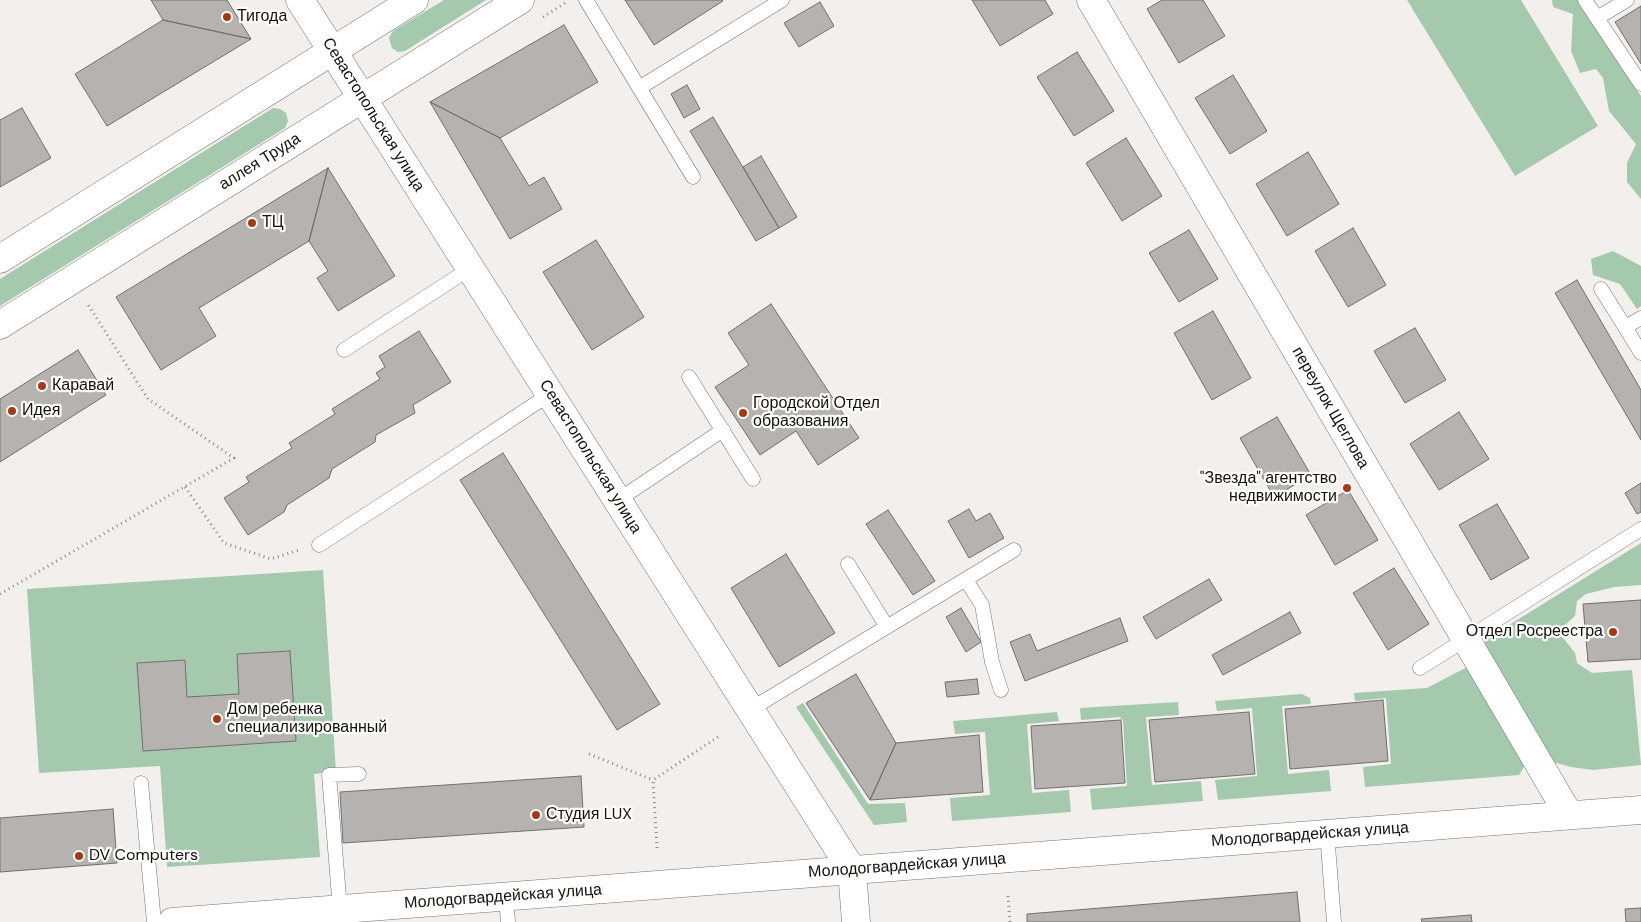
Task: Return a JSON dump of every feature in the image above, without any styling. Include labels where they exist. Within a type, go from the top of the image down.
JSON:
[{"type":"street","name":"Севастопольская улица","points":[[300,0],[852,870],[856,922]]},
{"type":"street","points":[[0,259],[414,0]]},
{"type":"street","name":"аллея Труда","points":[[0,325],[520,0]]},
{"type":"street","name":"переулок Щеглова","points":[[1091,0],[1569,815]]},
{"type":"street","name":"Молодогвардейская улица","points":[[172,922],[340,909],[507,909],[852,870],[1641,810]]},
{"type":"lane","points":[[586,0],[693,177]]},
{"type":"lane","points":[[639,88],[782,0]]},
{"type":"lane","points":[[1586,0],[1641,84]]},
{"type":"lane","points":[[1598,18],[1627,0]]},
{"type":"lane","points":[[344,350],[471,268]]},
{"type":"lane","points":[[1601,289],[1641,352]]},
{"type":"lane","points":[[1625,327],[1641,318]]},
{"type":"lane","points":[[689,377],[753,479]]},
{"type":"lane","points":[[319,544],[550,394]]},
{"type":"lane","points":[[618,500],[722,430]]},
{"type":"lane","points":[[1420,668],[1641,529]]},
{"type":"lane","points":[[751,709],[1014,550]]},
{"type":"lane","points":[[848,564],[887,627]]},
{"type":"lane","points":[[966,580],[982,605],[992,662],[1001,690]]},
{"type":"lane","points":[[340,909],[329,775],[359,774]]},
{"type":"lane","points":[[141,784],[154,922]]},
{"type":"lane","points":[[1328,833],[1334,922]]},
{"type":"path","points":[[0,594],[234,458],[148,399],[84,298]]},
{"type":"path","points":[[185,487],[224,543],[271,559],[319,544]]},
{"type":"path","points":[[653,780],[718,737]]},
{"type":"path","points":[[589,754],[653,780]]},
{"type":"path","points":[[653,780],[657,848]]},
{"type":"path","points":[[1008,896],[1010,922]]},
{"type":"green space","points":[[444,0],[486,0],[405,51],[398,52],[392,48],[389,38],[393,31]]},
{"type":"green space","points":[[1407,0],[1521,0],[1598,126],[1515,176]]},
{"type":"green space","points":[[1552,0],[1578,0],[1641,96],[1641,199],[1627,182],[1627,163],[1636,144],[1609,111],[1603,78],[1596,69],[1580,73],[1571,51],[1573,14],[1553,7]]},
{"type":"green space","points":[[273,108],[280,109],[286,113],[288,121],[285,128],[0,306],[0,279]]},
{"type":"green space","points":[[1613,251],[1641,266],[1641,306],[1637,309],[1620,284],[1593,275],[1591,259]]},
{"type":"green space","points":[[1641,543],[1641,585],[1614,587],[1586,594],[1577,601],[1575,616],[1565,625],[1560,634],[1575,653],[1577,663],[1592,673],[1632,670],[1641,765],[1593,770],[1571,767],[1546,760],[1482,652],[1485,640]]},
{"type":"green space","points":[[323,570],[336,772],[314,774],[320,857],[167,867],[160,766],[39,773],[27,589]]},
{"type":"green space","points":[[1471,665],[1528,760],[1519,775],[1365,787],[1363,767],[1391,764],[1386,698],[1355,701],[1354,693],[1427,688]]},
{"type":"green space","points":[[1302,694],[1310,698],[1311,704],[1282,706],[1288,774],[1329,770],[1331,791],[1218,800],[1215,780],[1257,776],[1252,708],[1217,711],[1215,701]]},
{"type":"green space","points":[[1178,702],[1179,715],[1146,717],[1152,785],[1201,781],[1203,801],[1092,810],[1090,789],[1127,786],[1123,720],[1120,717],[1081,720],[1080,708]]},
{"type":"green space","points":[[803,703],[868,804],[905,803],[907,822],[874,825],[796,707]]},
{"type":"green space","points":[[1057,712],[1059,721],[1027,724],[1032,793],[1069,790],[1071,812],[952,821],[950,798],[990,795],[985,732],[955,734],[953,721]]},
{"type":"building","points":[[151,0],[227,0],[251,39],[163,20]]},
{"type":"building","points":[[625,0],[722,0],[723,1],[654,45]]},
{"type":"building","points":[[972,0],[1045,0],[1053,14],[1000,46]]},
{"type":"building","points":[[1162,0],[1203,0],[1225,36],[1179,63],[1147,9]]},
{"type":"building","points":[[820,2],[834,26],[799,47],[784,23]]},
{"type":"building","points":[[1641,6],[1641,64],[1615,22]]},
{"type":"building","points":[[163,20],[251,39],[107,126],[75,74]]},
{"type":"building","points":[[564,25],[598,82],[500,138],[430,102]]},
{"type":"building","points":[[1077,52],[1114,111],[1074,136],[1037,77]]},
{"type":"building","points":[[1233,75],[1267,131],[1230,154],[1195,98]]},
{"type":"building","points":[[687,85],[700,109],[684,118],[671,94]]},
{"type":"building","points":[[430,102],[500,138],[529,186],[544,177],[562,209],[510,239]]},
{"type":"building","points":[[22,108],[51,158],[0,187],[0,120]]},
{"type":"building","points":[[713,117],[779,228],[756,241],[690,131]]},
{"type":"building","points":[[1126,138],[1162,196],[1122,221],[1086,163]]},
{"type":"building","points":[[1308,152],[1339,204],[1287,236],[1256,184]]},
{"type":"building","points":[[761,156],[797,217],[779,228],[743,167]]},
{"type":"building","points":[[328,168],[395,276],[338,311],[317,278],[328,271],[309,241]]},
{"type":"building","points":[[328,168],[309,241],[199,308],[216,336],[161,370],[116,297]]},
{"type":"building","points":[[1353,228],[1386,285],[1348,307],[1315,251]]},
{"type":"building","points":[[1189,230],[1218,279],[1179,302],[1149,253]]},
{"type":"building","points":[[596,240],[644,317],[592,350],[543,272]]},
{"type":"building","points":[[1577,280],[1641,390],[1641,440],[1555,293]]},
{"type":"building","points":[[771,304],[859,438],[818,465],[796,431],[760,455],[715,387],[749,365],[728,333]]},
{"type":"building","points":[[1213,311],[1251,378],[1212,400],[1174,333]]},
{"type":"building","points":[[1415,328],[1446,380],[1405,403],[1374,351]]},
{"type":"building","points":[[419,331],[451,382],[413,405],[415,413],[376,435],[375,442],[332,469],[329,478],[287,505],[284,512],[248,535],[224,498],[249,482],[246,477],[292,448],[289,443],[335,414],[332,409],[380,379],[376,373],[385,367],[379,356]]},
{"type":"building","points":[[78,350],[106,395],[0,462],[0,399]]},
{"type":"building","points":[[1459,412],[1489,459],[1439,490],[1410,444]]},
{"type":"building","points":[[1277,417],[1311,475],[1274,497],[1240,438]]},
{"type":"building","points":[[503,453],[660,704],[617,730],[460,480]]},
{"type":"building","points":[[1641,483],[1641,512],[1637,514],[1625,493]]},
{"type":"building","points":[[1348,490],[1378,540],[1335,565],[1306,515]]},
{"type":"building","points":[[1497,504],[1529,558],[1491,580],[1459,525]]},
{"type":"building","points":[[969,509],[976,521],[990,513],[1004,538],[969,558],[948,521]]},
{"type":"building","points":[[888,510],[935,581],[913,595],[866,524]]},
{"type":"building","points":[[786,554],[835,633],[779,667],[731,588]]},
{"type":"building","points":[[1394,568],[1429,624],[1388,650],[1353,593]]},
{"type":"building","points":[[1209,579],[1222,600],[1156,639],[1143,617]]},
{"type":"building","name":"Отдел Росреестра","points":[[1641,600],[1641,659],[1588,662],[1583,604]]},
{"type":"building","points":[[961,608],[981,642],[966,652],[946,617]]},
{"type":"building","points":[[1290,612],[1301,633],[1223,675],[1212,655]]},
{"type":"building","points":[[1120,618],[1128,641],[1025,681],[1010,642],[1030,634],[1037,651]]},
{"type":"building","name":"Дом ребенка специализированный","points":[[290,651],[296,741],[143,751],[137,663],[185,660],[187,697],[239,694],[237,654]]},
{"type":"building","points":[[856,674],[896,743],[870,800],[806,703]]},
{"type":"building","points":[[977,679],[979,694],[947,697],[945,682]]},
{"type":"building","points":[[1383,700],[1388,761],[1290,769],[1285,709]]},
{"type":"building","points":[[1249,712],[1255,774],[1155,782],[1149,720]]},
{"type":"building","points":[[1121,720],[1125,783],[1035,789],[1031,726]]},
{"type":"building","points":[[979,735],[983,792],[870,800],[896,743]]},
{"type":"building","points":[[581,776],[584,827],[343,843],[340,792]]},
{"type":"building","points":[[113,809],[117,863],[0,872],[0,818]]},
{"type":"building","points":[[1297,892],[1300,922],[1027,922],[1027,914]]},
{"type":"building","points":[[1641,908],[1641,922],[1626,922],[1625,909]]},
{"type":"building","points":[[1471,915],[1472,922],[1422,922],[1421,919]]},
{"type":"place","name":"Тигода","points":[[227,17]]},
{"type":"place","name":"ТЦ","points":[[252,223]]},
{"type":"place","name":"Каравай","points":[[42,386]]},
{"type":"place","name":"Идея","points":[[12,411]]},
{"type":"place","name":"Городской Отдел образования","points":[[743,413]]},
{"type":"place","name":"\"Звезда\" агентство недвижимости","points":[[1347,488]]},
{"type":"place","name":"Отдел Росреестра","points":[[1613,632]]},
{"type":"place","name":"Дом ребенка специализированный","points":[[217,719]]},
{"type":"place","name":"Студия LUX","points":[[536,815]]},
{"type":"place","name":"DV Computers","points":[[79,856]]}]
